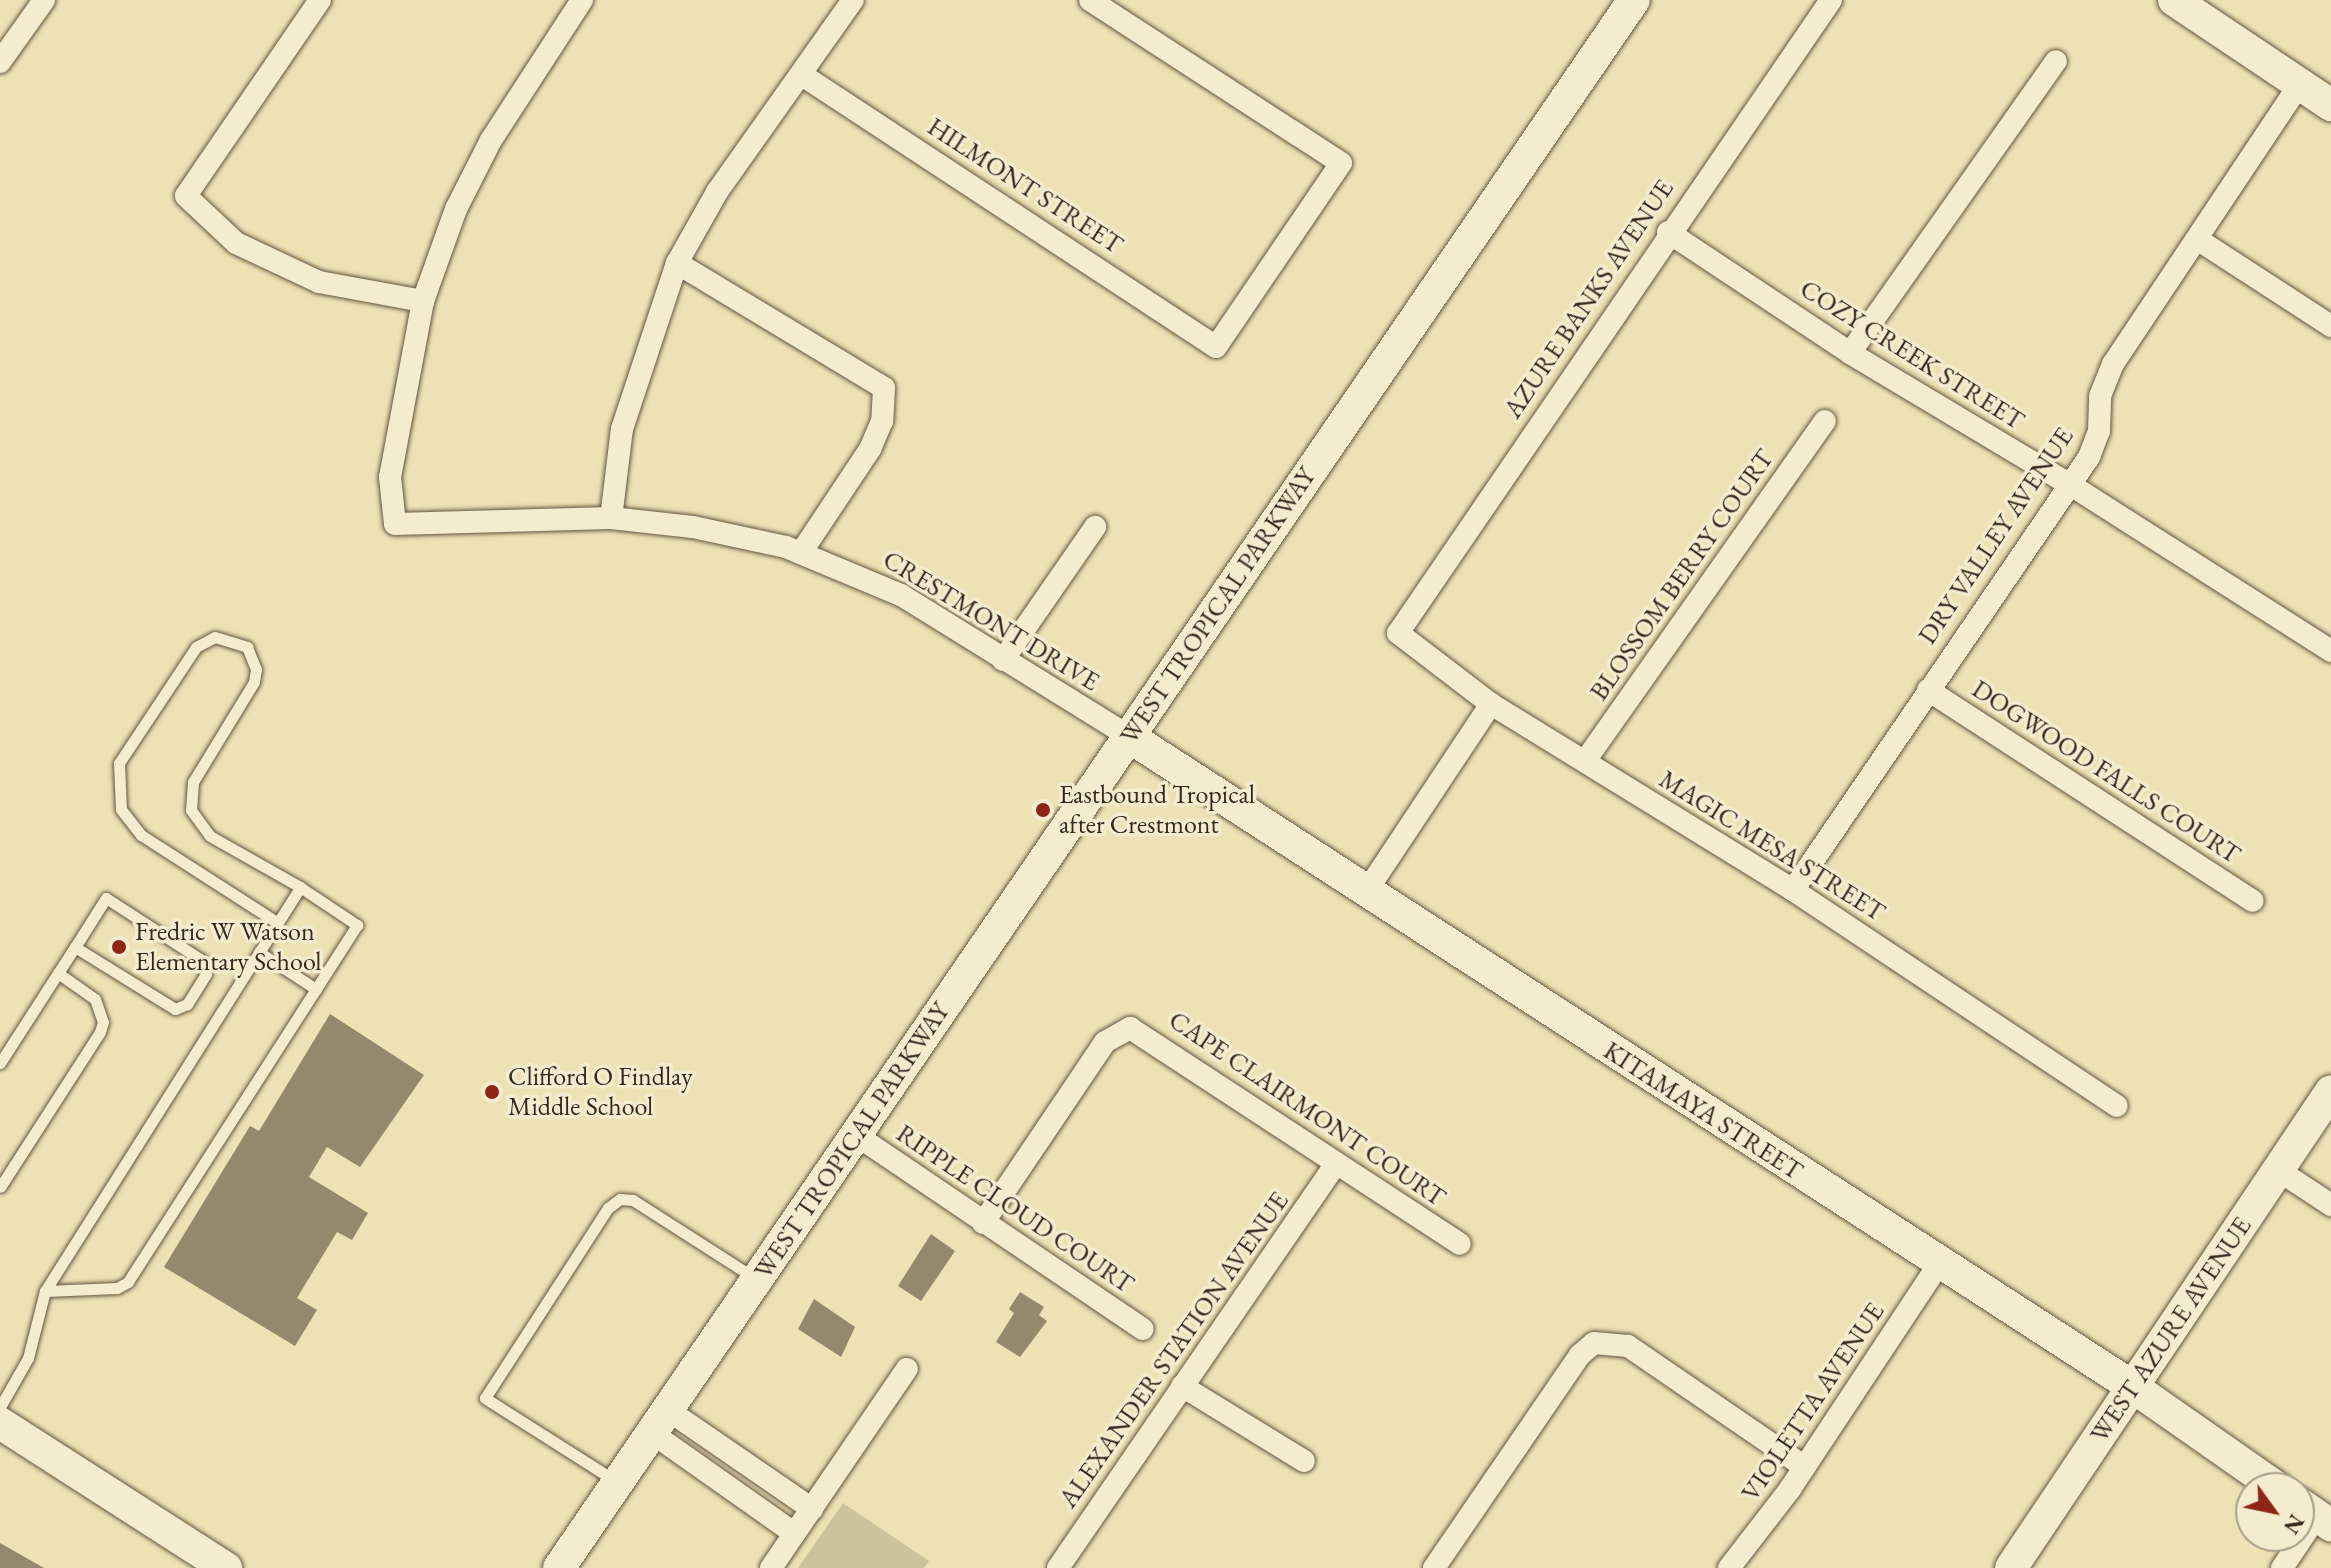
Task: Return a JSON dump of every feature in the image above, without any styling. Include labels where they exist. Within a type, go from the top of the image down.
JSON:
[{"type":"main road","name":"WEST TROPICAL PARKWAY","points":[[559,1568],[1634,0]]},
{"type":"main road","points":[[2174,0],[2331,105]]},
{"type":"main road","name":"KITAMAYA STREET","points":[[1128,736],[2133,1387],[2254,1472]]},
{"type":"main road","name":"WEST AZURE AVENUE","points":[[2011,1568],[2331,1091]]},
{"type":"main road","points":[[0,1423],[226,1568]]},
{"type":"street","points":[[0,62],[44,0]]},
{"type":"street","points":[[320,0],[186,196],[236,243],[319,282],[423,301],[456,209],[491,140],[582,0]]},
{"type":"street","points":[[611,518],[622,429],[677,263],[717,192],[853,0]]},
{"type":"street","name":"HILMONT STREET","points":[[802,75],[1216,347],[1341,163],[1090,0]]},
{"type":"street","name":"AZURE BANKS AVENUE","points":[[1398,633],[1668,232],[1831,0]]},
{"type":"street","points":[[1850,353],[2056,61]]},
{"type":"street","name":"DRY VALLEY AVENUE","points":[[1793,890],[2089,457],[2099,431],[2100,396],[2113,364],[2300,84]]},
{"type":"street","name":"COZY CREEK STREET","points":[[1668,232],[1850,353],[2069,484],[2331,651]]},
{"type":"street","points":[[2197,239],[2331,326]]},
{"type":"street","points":[[677,263],[884,388],[882,421],[870,449],[801,553]]},
{"type":"street","name":"CRESTMONT DRIVE","points":[[423,301],[390,477],[395,524],[611,518],[693,527],[801,553],[901,595],[1128,736]]},
{"type":"street","name":"BLOSSOM BERRY COURT","points":[[1585,761],[1825,421]]},
{"type":"street","points":[[1003,660],[1095,527]]},
{"type":"street","name":"MAGIC MESA STREET","points":[[1398,633],[1491,704],[1793,890],[2117,1106]]},
{"type":"street","name":"DOGWOOD FALLS COURT","points":[[1928,690],[2253,901]]},
{"type":"street","points":[[1366,892],[1491,704]]},
{"type":"street","name":"CAPE CLAIRMONT COURT","points":[[983,1223],[1105,1042],[1130,1028],[1460,1244]]},
{"type":"street","name":"RIPPLE CLOUD COURT","points":[[856,1135],[1142,1329]]},
{"type":"street","name":"ALEXANDER STATION AVENUE","points":[[1058,1568],[1336,1164]]},
{"type":"street","points":[[2278,1170],[2331,1205]]},
{"type":"street","name":"VIOLETTA AVENUE","points":[[1729,1568],[1805,1467],[1939,1264]]},
{"type":"street","points":[[1434,1568],[1580,1355],[1602,1342],[1628,1346],[1805,1467]]},
{"type":"street","points":[[771,1568],[907,1369]]},
{"type":"street","points":[[1182,1386],[1304,1461]]},
{"type":"street","points":[[660,1422],[812,1509]]},
{"type":"street","points":[[660,1422],[794,1533]]},
{"type":"street","points":[[2282,1568],[2316,1515]]},
{"type":"lane","points":[[45,1291],[117,1288],[128,1282],[357,925],[300,887],[210,836],[191,810],[193,782],[254,682],[256,669],[247,647],[215,637],[196,647],[119,763],[121,809],[141,835],[278,923]]},
{"type":"lane","points":[[0,1407],[28,1358],[45,1291],[300,887]]},
{"type":"lane","points":[[0,1063],[106,898],[203,961],[206,974],[187,1004],[175,1009],[75,947]]},
{"type":"lane","points":[[259,952],[316,989]]},
{"type":"lane","points":[[0,1187],[103,1022],[95,999],[58,973]]},
{"type":"lane","points":[[618,1482],[485,1398],[608,1208],[620,1199],[633,1200],[757,1280]]},
{"type":"shaded area","points":[[843,1503],[929,1561],[924,1568],[798,1568]]},
{"type":"building","points":[[330,1014],[424,1075],[360,1167],[327,1147],[309,1177],[368,1213],[352,1240],[337,1232],[297,1298],[317,1310],[295,1346],[164,1267],[250,1126],[259,1131]]},
{"type":"building","points":[[931,1234],[955,1251],[921,1301],[898,1286]]},
{"type":"building","points":[[1020,1292],[1044,1307],[1039,1315],[1047,1321],[1020,1357],[996,1342],[1014,1313],[1009,1309]]},
{"type":"building","points":[[814,1299],[855,1327],[841,1357],[798,1329]]},
{"type":"building","points":[[0,1543],[44,1568],[0,1568]]},
{"type":"place","name":"Eastbound Tropical after Crestmont","points":[[1043,810]]},
{"type":"place","name":"Fredric W Watson Elementary School","points":[[119,947]]},
{"type":"place","name":"Clifford O Findlay Middle School","points":[[492,1092]]}]
